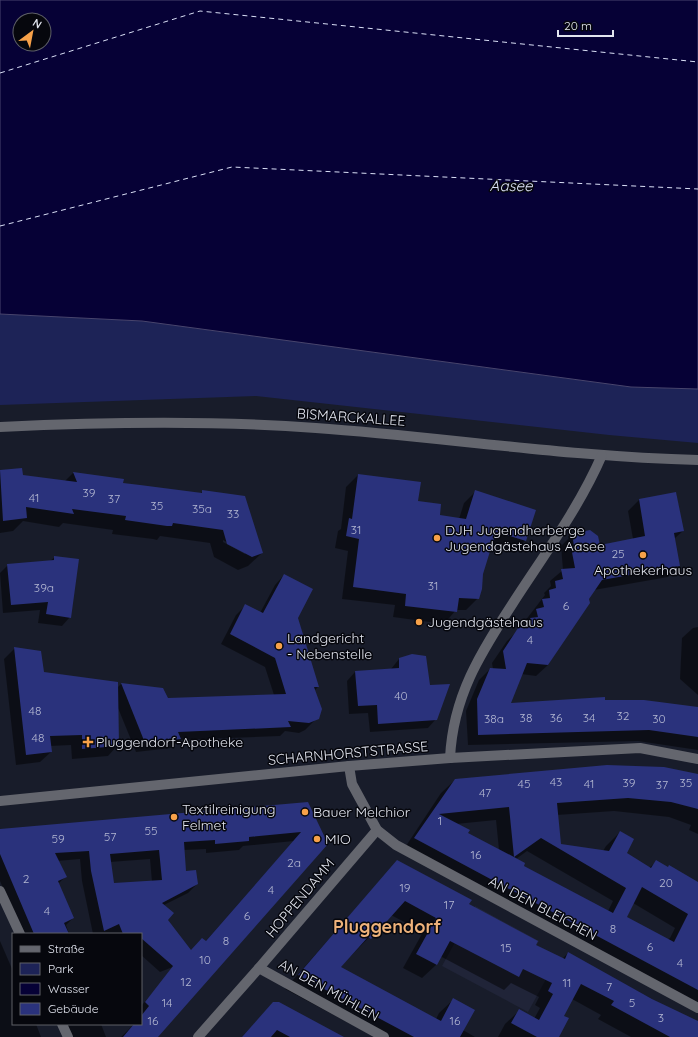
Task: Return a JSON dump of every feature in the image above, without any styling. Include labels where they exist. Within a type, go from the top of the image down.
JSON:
[{"type":"street","name":"BISMARCKALLEE","points":[[0,427],[57,424],[210,423],[314,427],[442,438],[602,455],[698,460]]},
{"type":"street","points":[[450,758],[451,741],[460,702],[473,669],[578,503],[602,455]]},
{"type":"street","name":"SCHARNHORSTSTRASSE","points":[[0,801],[348,766],[450,758],[640,748],[698,759]]},
{"type":"street","points":[[348,766],[352,784],[377,830]]},
{"type":"street","name":"HOPPENDAMM","points":[[198,1037],[260,968],[377,830]]},
{"type":"street","name":"AN DEN BLEICHEN","points":[[377,830],[396,845],[698,1008]]},
{"type":"street","points":[[0,891],[20,933]]},
{"type":"street","name":"AN DEN MÜHLEN","points":[[260,968],[384,1037]]},
{"type":"street","points":[[62,1025],[68,1037]]},
{"type":"shaded area","points":[[475,906],[539,941],[534,949],[556,961],[528,1012],[442,966]]},
{"type":"green space","points":[[0,314],[142,321],[631,387],[698,389],[698,443],[609,435],[256,396],[0,405]]},
{"type":"water","name":"Aasee","points":[[0,0],[698,0],[698,389],[631,387],[142,321],[0,314]]},
{"type":"building","points":[[22,468],[23,475],[77,482],[73,472],[124,479],[123,483],[202,493],[202,490],[245,496],[263,553],[252,557],[227,544],[223,530],[173,523],[172,526],[167,526],[125,520],[126,516],[72,509],[74,514],[26,507],[27,518],[3,521],[0,470]]},
{"type":"building","name":"DJH Jugendherberge Jugendgästehaus Aasee","points":[[358,474],[421,482],[418,501],[441,504],[440,515],[466,519],[475,490],[536,510],[526,541],[496,532],[483,574],[482,589],[479,599],[459,598],[457,612],[405,606],[406,594],[353,587],[359,539],[346,536],[349,518],[352,519]]},
{"type":"building","points":[[676,492],[684,531],[674,533],[680,566],[602,580],[589,599],[590,603],[548,665],[527,663],[511,703],[605,697],[605,700],[644,700],[698,707],[698,737],[649,730],[478,735],[477,699],[490,668],[506,669],[503,651],[518,628],[531,626],[530,618],[538,617],[536,609],[544,607],[542,599],[550,598],[549,590],[556,588],[555,581],[563,579],[561,569],[575,568],[571,547],[574,546],[572,534],[590,530],[598,536],[600,545],[645,536],[639,499]]},
{"type":"building","points":[[54,556],[79,559],[71,618],[46,614],[48,602],[11,605],[7,564],[54,560]]},
{"type":"building","name":"Landgericht - Nebenstelle","points":[[284,574],[313,589],[298,618],[319,687],[314,687],[322,709],[319,719],[309,723],[288,721],[291,727],[178,732],[181,739],[145,743],[121,683],[163,688],[168,698],[286,694],[275,658],[230,634],[245,604],[263,613]]},
{"type":"building","points":[[14,647],[41,651],[44,672],[118,682],[119,746],[82,749],[82,735],[50,736],[52,752],[26,755]]},
{"type":"building","points":[[412,654],[426,656],[430,685],[450,684],[437,720],[378,724],[377,705],[358,706],[355,671],[399,668],[399,658]]},
{"type":"building","points":[[607,765],[664,767],[698,774],[698,809],[671,802],[628,798],[557,803],[561,844],[609,851],[620,831],[634,839],[627,853],[651,868],[656,860],[668,867],[669,865],[698,882],[698,990],[414,838],[455,779]],"holes":[[[509,807],[514,857],[468,833],[470,830],[439,814]],[[541,838],[626,888],[613,913],[524,866],[525,863],[514,857]],[[642,887],[688,914],[674,942],[627,917]]]},
{"type":"building","points":[[308,802],[328,844],[158,1037],[123,1037],[133,1025],[142,1025],[142,1015],[149,1006],[145,1002],[173,966],[142,939],[142,933],[123,933],[119,924],[104,931],[91,871],[89,851],[55,853],[67,877],[58,881],[74,918],[64,923],[69,933],[34,933],[0,854],[0,829]],"holes":[[[301,832],[206,941],[202,938],[191,950],[168,920],[174,913],[162,903],[198,884],[196,870],[186,871],[184,842],[215,840],[215,844],[249,841],[249,837]],[[159,850],[162,880],[114,883],[110,854]]]},
{"type":"building","points":[[397,860],[472,900],[469,904],[538,941],[536,945],[565,959],[568,952],[652,999],[698,1021],[698,1037],[670,1037],[611,1005],[614,1001],[581,984],[564,1016],[569,1018],[559,1037],[537,1037],[511,1023],[519,1009],[539,1020],[553,994],[548,991],[552,983],[523,969],[519,977],[450,941],[437,965],[416,954],[436,918],[405,901],[371,939],[368,937],[341,967],[441,1021],[453,998],[475,1010],[460,1037],[414,1037],[298,975]]},
{"type":"building","points":[[273,1002],[279,1002],[344,1037],[290,1037],[277,1030],[271,1037],[242,1037]]},
{"type":"ferry route","points":[[0,73],[200,11],[698,62]]},
{"type":"ferry route","points":[[0,226],[232,167],[698,189]]},
{"type":"place","name":"DJH Jugendherberge Jugendgästehaus Aasee","points":[[437,538]]},
{"type":"place","name":"Apothekerhaus","points":[[643,555]]},
{"type":"place","name":"Jugendgästehaus","points":[[419,622]]},
{"type":"place","name":"Landgericht - Nebenstelle","points":[[279,646]]},
{"type":"place","name":"Pluggendorf-Apotheke","points":[[88,742]]},
{"type":"place","name":"Bauer Melchior","points":[[305,812]]},
{"type":"place","name":"Textilreinigung Felmet","points":[[174,817]]},
{"type":"place","name":"MIO","points":[[317,839]]},
{"type":"district","name":"Pluggendorf","points":[[387,926]]}]
